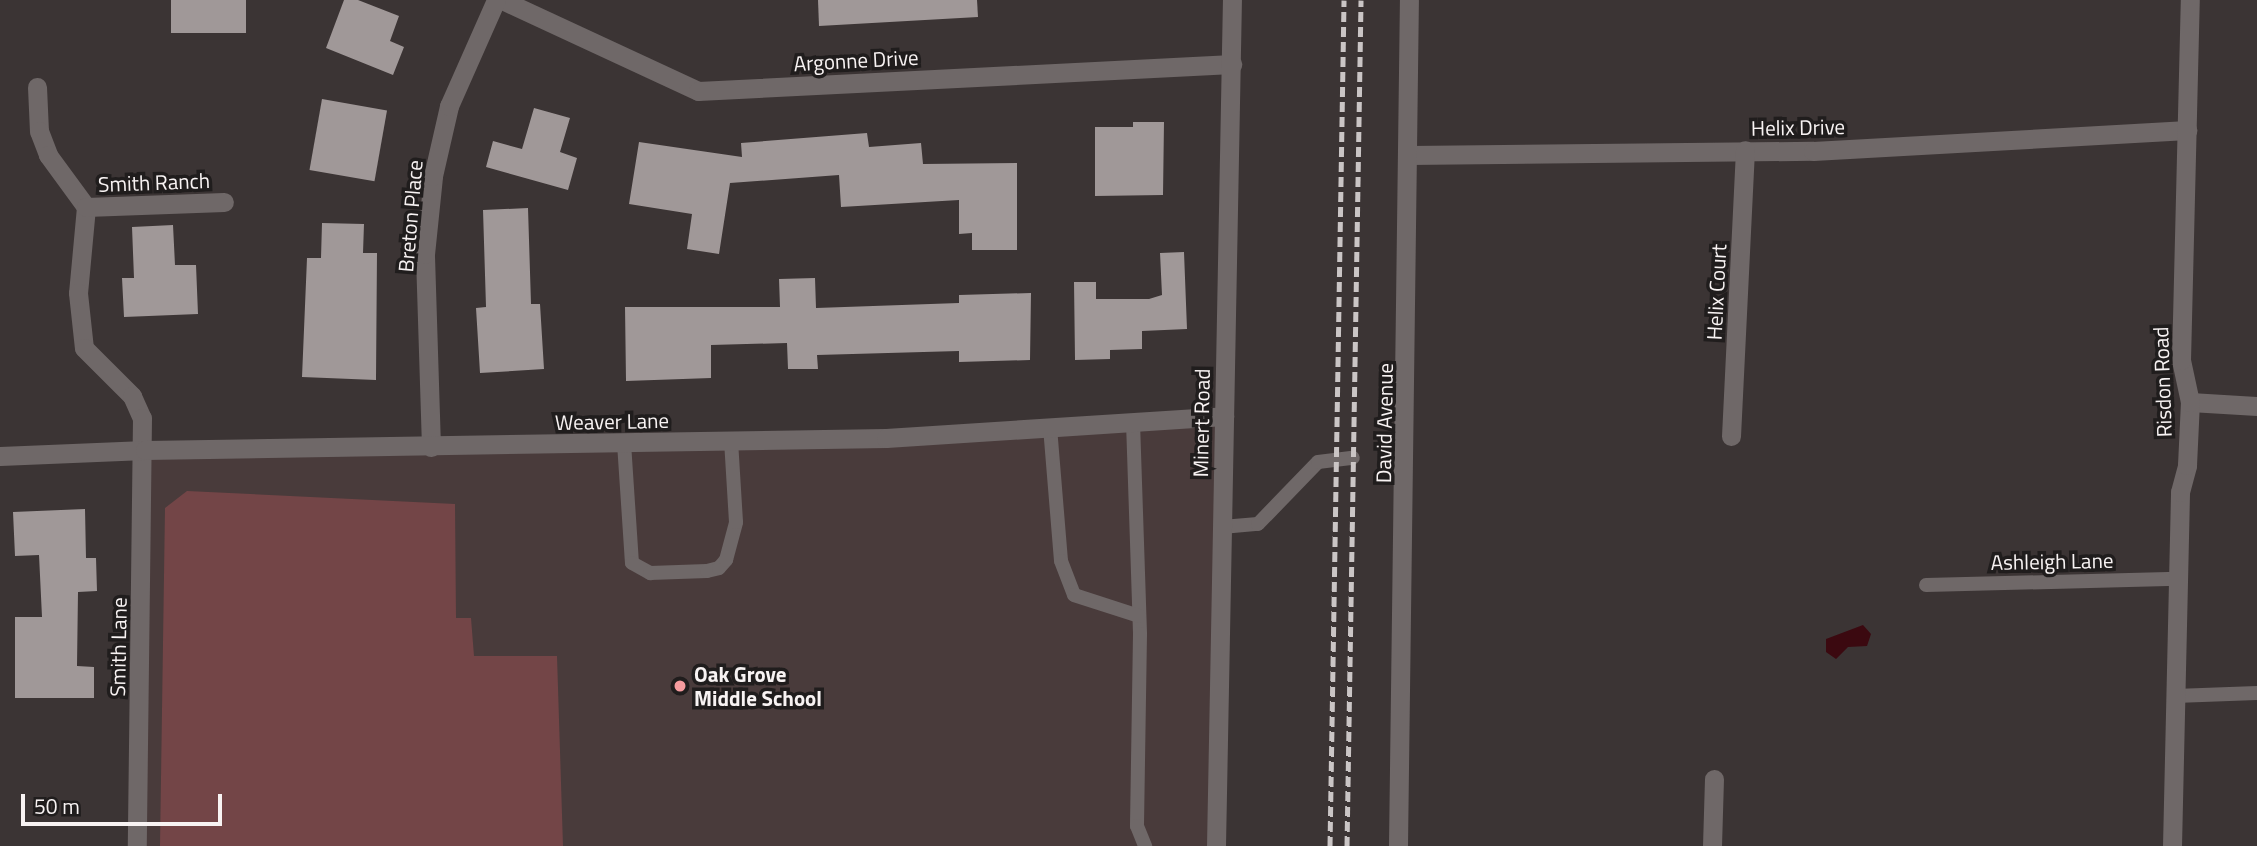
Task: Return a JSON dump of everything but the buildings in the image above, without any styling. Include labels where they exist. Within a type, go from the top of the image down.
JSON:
[{"type":"street","name":"Breton Place","points":[[431,447],[425,254],[433,176],[449,106],[496,0]]},
{"type":"street","name":"Argonne Drive","points":[[502,0],[698,91],[1231,64]]},
{"type":"street","name":"Minert Road","points":[[1216,846],[1233,0]]},
{"type":"street","name":"David Avenue","points":[[1398,846],[1409,0]]},
{"type":"street","name":"Risdon Road","points":[[2172,846],[2180,492],[2187,465],[2190,402],[2182,360],[2190,0]]},
{"type":"street","name":"Smith Ranch","points":[[37,87],[39,131],[48,155],[86,207],[78,293],[84,348],[132,396],[142,418],[145,450]]},
{"type":"street","name":"Helix Drive","points":[[1409,155],[1813,151],[2187,130]]},
{"type":"street","name":"Helix Court","points":[[1731,436],[1745,150]]},
{"type":"street","name":"Smith Ranch","points":[[86,207],[224,202]]},
{"type":"street","points":[[2190,402],[2257,405]]},
{"type":"street","name":"Weaver Lane","points":[[0,456],[145,450],[886,438],[1224,416]]},
{"type":"street","name":"Smith Lane","points":[[137,846],[145,450]]},
{"type":"street","points":[[1712,846],[1714,779]]},
{"type":"lane","points":[[1133,422],[1139,615],[1137,826],[1145,846]]},
{"type":"lane","points":[[1050,427],[1061,562],[1074,595],[1139,615]]},
{"type":"lane","points":[[624,443],[632,563],[650,573],[707,571],[719,568],[726,561],[736,522],[731,441]]},
{"type":"lane","points":[[1222,527],[1258,524],[1318,462],[1353,458]]},
{"type":"lane","name":"Ashleigh Lane","points":[[1927,585],[2178,579]]},
{"type":"lane","points":[[2175,696],[2257,693]]},
{"type":"shaded area","name":"Oak Grove Middle School","points":[[1224,416],[1216,846],[137,846],[145,450],[431,447]]},
{"type":"shaded area","points":[[187,491],[455,504],[456,618],[471,618],[474,656],[557,656],[563,846],[160,846],[165,508]]},
{"type":"shaded area","points":[[1863,625],[1871,634],[1867,646],[1848,647],[1836,659],[1826,652],[1826,639]]},
{"type":"railway","points":[[1330,846],[1344,0]]},
{"type":"railway","points":[[1347,846],[1361,0]]},
{"type":"place","name":"Oak Grove Middle School","points":[[680,686]]}]
